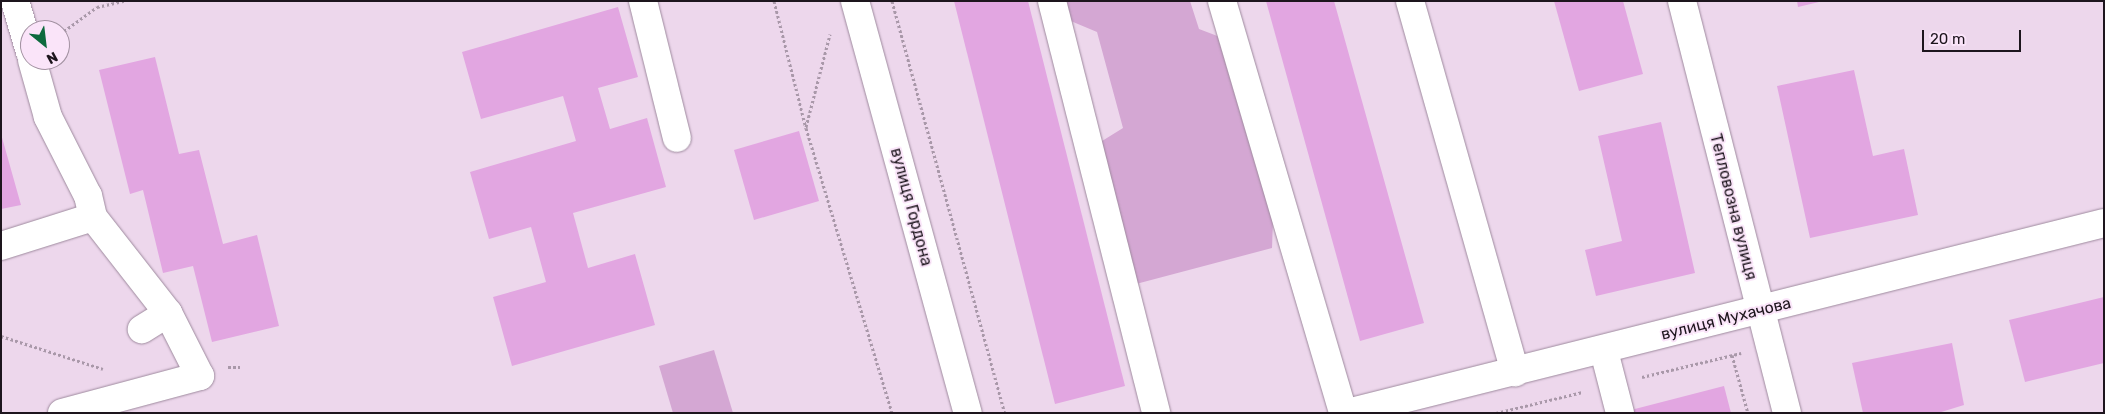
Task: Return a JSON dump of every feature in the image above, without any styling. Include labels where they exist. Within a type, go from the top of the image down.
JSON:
[{"type":"street","points":[[15,1],[21,20]]},
{"type":"street","points":[[644,1],[677,138]]},
{"type":"street","name":"вулиця Гордона","points":[[855,1],[968,413]]},
{"type":"street","points":[[1052,1],[1156,413]]},
{"type":"street","points":[[1222,1],[1345,413]]},
{"type":"street","points":[[1410,1],[1514,372]]},
{"type":"street","name":"Тепловозна вулиця","points":[[1682,1],[1758,311],[1787,413]]},
{"type":"street","points":[[35,70],[48,117],[88,196],[93,217],[168,313],[200,376],[62,413]]},
{"type":"street","points":[[1,246],[93,217]]},
{"type":"street","name":"вулиця Мухачова","points":[[1345,413],[1604,351],[2104,223]]},
{"type":"street","points":[[142,329],[168,313]]},
{"type":"street","points":[[1604,351],[1620,413]]},
{"type":"path","points":[[70,27],[97,7],[124,1]]},
{"type":"path","points":[[774,1],[806,128],[892,413]]},
{"type":"path","points":[[892,1],[1005,413]]},
{"type":"path","points":[[806,128],[832,28]]},
{"type":"path","points":[[1,336],[108,370]]},
{"type":"path","points":[[1732,355],[1748,413]]},
{"type":"path","points":[[196,369],[240,367]]},
{"type":"shaded area","points":[[1062,1],[1190,1],[1199,29],[1220,37],[1273,220],[1272,248],[1136,284],[1094,146],[1123,128],[1097,32],[1066,19]]},
{"type":"shaded area","points":[[714,350],[733,413],[673,413],[659,366]]},
{"type":"building","points":[[954,1],[1028,1],[1125,386],[1055,404]]},
{"type":"building","points":[[1266,1],[1334,1],[1424,323],[1360,341]]},
{"type":"building","points":[[1554,1],[1623,1],[1643,74],[1579,91]]},
{"type":"building","points":[[1797,1],[1819,1],[1819,2],[1798,7]]},
{"type":"building","points":[[618,7],[638,77],[598,88],[610,129],[647,118],[666,187],[573,213],[588,268],[635,254],[655,325],[512,366],[493,297],[546,282],[531,227],[489,239],[470,172],[576,141],[563,96],[481,119],[462,52]]},
{"type":"building","points":[[155,57],[179,154],[199,150],[223,244],[257,235],[279,326],[212,342],[193,266],[163,273],[143,190],[130,194],[99,70]]},
{"type":"building","points":[[1854,70],[1873,156],[1904,149],[1918,215],[1810,238],[1777,86]]},
{"type":"building","points":[[1661,122],[1695,273],[1596,296],[1585,250],[1622,241],[1598,136]]},
{"type":"building","points":[[799,131],[819,201],[754,220],[734,150]]},
{"type":"building","points":[[1,134],[21,205],[1,209]]},
{"type":"building","points":[[2104,297],[2104,363],[2025,382],[2009,320]]},
{"type":"building","points":[[1952,343],[1964,405],[1938,413],[1863,413],[1852,363]]},
{"type":"building","points":[[1724,386],[1731,413],[1632,413],[1631,410]]}]
